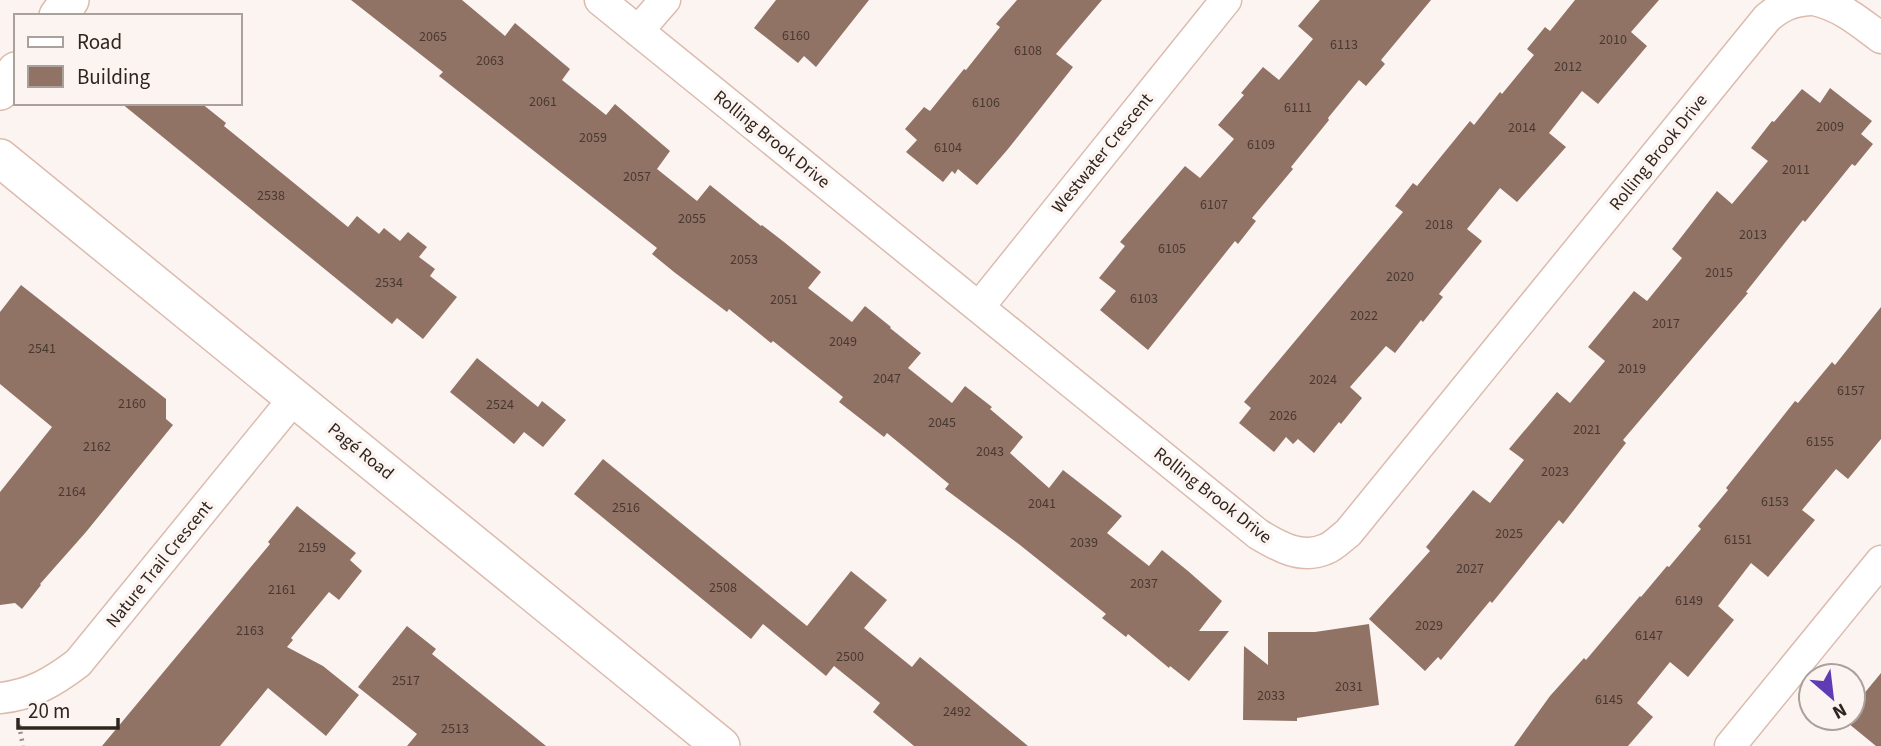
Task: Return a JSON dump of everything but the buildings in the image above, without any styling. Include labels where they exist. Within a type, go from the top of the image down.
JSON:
[{"type":"street","points":[[60,14],[71,0]]},
{"type":"street","name":"Rolling Brook Drive","points":[[600,0],[1258,534],[1285,551],[1306,552],[1325,550],[1348,533],[1767,18],[1779,7],[1794,1],[1828,3],[1854,17],[1881,38]]},
{"type":"street","points":[[638,31],[665,0]]},
{"type":"street","name":"Westwater Crescent","points":[[979,307],[1226,0]]},
{"type":"street","points":[[0,91],[14,74]]},
{"type":"street","name":"Pagé Road","points":[[0,158],[721,746]]},
{"type":"street","name":"Nature Trail Crescent","points":[[0,698],[34,691],[53,682],[78,663],[295,397]]},
{"type":"street","points":[[1730,746],[1881,561]]}]
